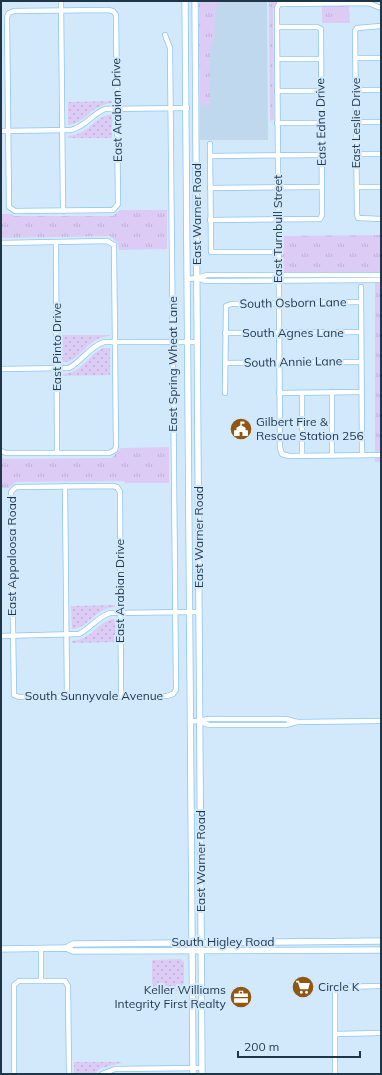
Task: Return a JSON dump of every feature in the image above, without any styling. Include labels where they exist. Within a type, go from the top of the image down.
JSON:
[{"type":"main road","name":"East Warner Road","points":[[185,1],[187,108],[192,951],[195,1070]]},
{"type":"main road","name":"East Warner Road","points":[[195,1],[202,1074]]},
{"type":"main road","points":[[189,460],[199,460]]},
{"type":"main road","points":[[192,823],[201,823]]},
{"type":"main road","name":"South Higley Road","points":[[66,948],[73,944],[381,941]]},
{"type":"main road","name":"South Higley Road","points":[[1,949],[66,948],[73,951],[381,950]]},
{"type":"street","points":[[61,1],[62,11],[63,211],[11,210],[9,204],[8,131],[9,13],[62,11]]},
{"type":"street","points":[[338,2],[368,3],[381,8]]},
{"type":"street","name":"East Turnbull Street","points":[[302,456],[282,454],[280,448],[277,8],[279,4],[338,2]]},
{"type":"street","name":"East Arabian Drive","points":[[62,11],[113,11],[116,15],[118,204],[116,209],[111,210],[63,211]]},
{"type":"street","name":"East Leslie Drive","points":[[381,26],[357,28],[356,58],[358,218],[381,219]]},
{"type":"street","name":"East Edna Drive","points":[[277,27],[318,27],[320,29],[322,187],[322,215],[320,219],[278,219]]},
{"type":"street","name":"East Spring Wheat Lane","points":[[165,35],[170,48],[171,108],[176,690],[173,694]]},
{"type":"street","points":[[356,58],[381,58]]},
{"type":"street","points":[[277,59],[320,59]]},
{"type":"street","points":[[356,90],[381,90]]},
{"type":"street","points":[[277,91],[321,91]]},
{"type":"street","points":[[1,131],[78,129],[99,112],[117,108],[187,108]]},
{"type":"street","points":[[356,122],[381,122]]},
{"type":"street","points":[[278,123],[321,123]]},
{"type":"street","points":[[210,144],[210,252],[278,252]]},
{"type":"street","points":[[356,154],[381,154]]},
{"type":"street","points":[[210,156],[321,155]]},
{"type":"street","points":[[210,188],[322,187]]},
{"type":"street","points":[[357,187],[381,187]]},
{"type":"street","points":[[210,220],[278,219]]},
{"type":"street","name":"East Pinto Drive","points":[[56,242],[57,453]]},
{"type":"street","points":[[1,243],[112,243],[114,247],[114,450],[109,453],[6,453],[1,451]]},
{"type":"street","points":[[188,279],[198,278],[206,281],[381,275]]},
{"type":"street","points":[[278,279],[381,280]]},
{"type":"street","points":[[361,287],[362,455]]},
{"type":"street","name":"South Osborn Lane","points":[[225,333],[226,306],[231,304],[361,302]]},
{"type":"street","name":"South Agnes Lane","points":[[225,333],[361,332]]},
{"type":"street","points":[[225,333],[225,393]]},
{"type":"street","points":[[1,368],[68,368],[77,364],[97,344],[114,342],[197,342]]},
{"type":"street","name":"South Annie Lane","points":[[225,363],[361,362]]},
{"type":"street","points":[[302,392],[302,456],[381,455]]},
{"type":"street","points":[[332,392],[332,455]]},
{"type":"street","points":[[279,393],[361,392]]},
{"type":"street","points":[[65,486],[67,696]]},
{"type":"street","name":"East Arabian Drive","points":[[65,486],[117,487],[120,492],[121,696]]},
{"type":"street","name":"East Appaloosa Road","points":[[14,695],[11,492],[16,487],[65,486]]},
{"type":"street","points":[[1,636],[79,634],[87,630],[103,615],[120,613],[199,612]]},
{"type":"street","name":"South Sunnyvale Avenue","points":[[14,695],[20,697],[167,696],[173,694]]},
{"type":"street","points":[[190,722],[200,722],[209,725],[286,725],[297,722],[381,721]]},
{"type":"street","points":[[41,948],[41,980]]},
{"type":"street","points":[[14,1074],[14,987],[16,982],[41,980],[63,980],[66,982],[68,987],[69,1074]]},
{"type":"street","points":[[335,1074],[335,986],[381,986]]},
{"type":"street","points":[[335,1034],[381,1033]]},
{"type":"street","points":[[178,1068],[178,1074]]},
{"type":"street","points":[[102,1074],[108,1070],[123,1071],[178,1068],[195,1070]]},
{"type":"shaded area","points":[[199,1],[267,1],[268,140],[200,140]]},
{"type":"green space","points":[[199,1],[247,1],[223,2],[216,6],[214,41],[210,50],[210,105],[202,105],[200,102]]},
{"type":"green space","points":[[269,1],[278,1],[273,9],[274,119],[272,121],[270,120]]},
{"type":"green space","points":[[322,6],[349,6],[350,23],[322,23]]},
{"type":"green space","points":[[112,101],[112,103],[98,107],[74,124],[68,125],[68,102]]},
{"type":"green space","points":[[112,115],[112,138],[68,138],[68,136],[81,133],[102,117]]},
{"type":"green space","points":[[120,210],[167,210],[167,249],[119,250],[117,242],[110,236],[1,238],[1,214],[12,214],[14,216],[113,216]]},
{"type":"green space","points":[[381,235],[381,462],[375,462],[375,282],[281,283],[280,236]]},
{"type":"green space","points":[[62,335],[110,336],[102,337],[89,345],[74,358],[69,361],[62,362]]},
{"type":"green space","points":[[103,348],[110,348],[110,375],[62,376],[62,374],[70,373],[81,367],[97,351]]},
{"type":"green space","points":[[169,447],[169,483],[125,483],[124,481],[16,482],[9,488],[1,488],[1,456],[4,459],[112,458],[121,448]]},
{"type":"green space","points":[[115,605],[115,607],[108,608],[97,614],[78,628],[72,629],[71,606]]},
{"type":"green space","points":[[115,619],[116,642],[72,643],[72,641],[86,637],[106,621]]},
{"type":"green space","points":[[181,959],[184,962],[184,991],[152,991],[152,960]]},
{"type":"green space","points":[[74,1062],[122,1063],[101,1068],[94,1074],[74,1074]]},
{"type":"place","name":"Gilbert Fire & Rescue Station 256","points":[[241,429]]},
{"type":"place","name":"Circle K","points":[[303,987]]},
{"type":"place","name":"Keller Williams Integrity First Realty","points":[[241,997]]}]
